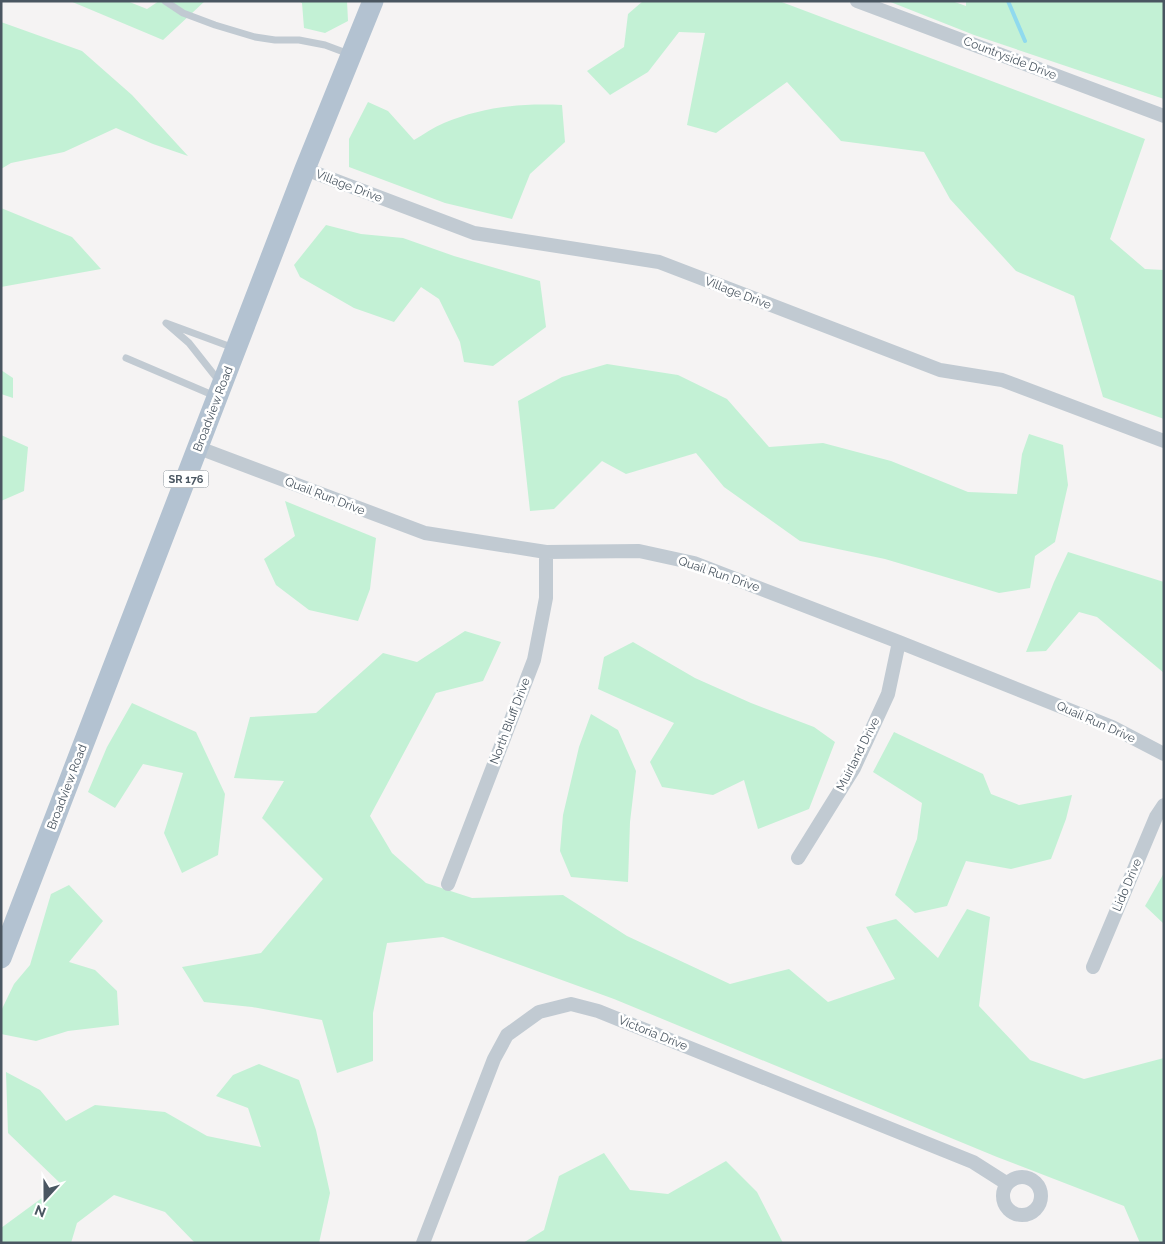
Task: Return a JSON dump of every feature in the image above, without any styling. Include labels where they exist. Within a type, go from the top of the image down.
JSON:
[{"type":"main road","name":"Broadview Road","points":[[1,958],[305,169],[373,1]]},
{"type":"street","name":"Countryside Drive","points":[[856,1],[1164,116]]},
{"type":"street","name":"Village Drive","points":[[305,169],[474,233],[659,262],[940,370],[1002,380],[1164,441]]},
{"type":"street","name":"Quail Run Drive","points":[[199,448],[425,533],[546,552],[639,551],[694,563],[1112,727],[1164,754]]},
{"type":"street","name":"North Bluff Drive","points":[[448,884],[534,660],[546,598],[546,552]]},
{"type":"street","name":"Muirland Drive","points":[[798,858],[854,768],[888,694],[899,642]]},
{"type":"street","name":"Lido Drive","points":[[1093,967],[1156,817],[1164,805]]},
{"type":"street","name":"Victoria Drive","points":[[423,1243],[494,1059],[507,1035],[539,1012],[571,1004],[598,1011],[964,1158],[1006,1183]]},
{"type":"lane","points":[[165,1],[183,12],[215,25],[256,37],[275,40],[299,40],[325,45],[352,55]]},
{"type":"lane","points":[[220,391],[189,343],[166,323],[236,349]]},
{"type":"lane","points":[[126,358],[220,391]]},
{"type":"green space","points":[[70,1],[127,1],[147,9],[159,1],[205,1],[163,40]]},
{"type":"green space","points":[[298,1],[347,1],[348,21],[325,33],[304,28],[302,3]]},
{"type":"green space","points":[[643,1],[779,1],[1145,139],[1110,239],[1145,269],[1164,270],[1164,419],[1103,397],[1074,296],[1016,271],[950,199],[924,152],[841,141],[787,82],[716,133],[687,125],[705,33],[679,32],[648,72],[610,95],[587,71],[624,47],[628,14]]},
{"type":"green space","points":[[888,1],[952,1],[966,6],[966,1],[1164,1],[1164,99],[974,35]]},
{"type":"green space","points":[[1,22],[82,51],[132,95],[188,156],[153,144],[116,128],[64,152],[11,163],[1,169]]},
{"type":"green space","points":[[368,102],[388,111],[414,140],[440,125],[473,113],[502,107],[562,105],[565,142],[530,174],[512,219],[445,203],[349,167],[349,139]]},
{"type":"green space","points":[[1,208],[72,237],[101,269],[1,287]]},
{"type":"green space","points":[[326,225],[361,234],[403,238],[454,256],[540,281],[546,327],[493,366],[464,362],[460,342],[439,299],[421,287],[394,322],[354,308],[300,277],[294,265]]},
{"type":"green space","points":[[607,364],[678,375],[727,399],[769,447],[823,443],[891,461],[968,492],[1017,494],[1022,454],[1029,434],[1063,445],[1068,485],[1055,542],[1035,556],[1030,588],[999,593],[885,559],[800,541],[724,487],[696,453],[626,474],[602,461],[554,509],[530,511],[518,401],[562,377]]},
{"type":"green space","points":[[1,370],[13,378],[13,398],[1,394]]},
{"type":"green space","points":[[1,435],[28,447],[24,491],[1,501]]},
{"type":"green space","points":[[285,501],[376,538],[370,589],[358,621],[309,610],[276,585],[264,559],[295,536]]},
{"type":"green space","points":[[1068,552],[1164,582],[1164,673],[1097,617],[1079,612],[1046,651],[1026,652]]},
{"type":"green space","points":[[465,631],[501,642],[483,681],[436,693],[370,816],[392,853],[426,883],[472,898],[563,895],[627,936],[730,984],[789,969],[828,1002],[895,979],[866,927],[896,919],[938,958],[967,909],[990,917],[979,1006],[1030,1060],[1084,1079],[1164,1058],[1164,1243],[1140,1243],[1124,1206],[997,1157],[614,999],[443,937],[387,943],[373,1013],[373,1061],[337,1073],[322,1020],[252,1007],[204,1002],[182,967],[261,953],[323,879],[262,818],[284,781],[234,778],[250,717],[316,713],[383,653],[417,662]]},
{"type":"green space","points":[[633,642],[695,678],[751,703],[814,727],[835,742],[809,809],[758,829],[744,780],[713,795],[662,787],[650,762],[674,723],[598,689],[604,657]]},
{"type":"green space","points":[[132,703],[196,732],[225,794],[218,855],[182,873],[164,833],[183,773],[143,764],[115,808],[88,792],[107,747]]},
{"type":"green space","points":[[591,714],[618,730],[636,771],[630,822],[628,882],[571,877],[560,851],[563,815],[579,747]]},
{"type":"green space","points":[[894,732],[983,774],[991,794],[1019,805],[1072,795],[1066,819],[1051,859],[1011,869],[966,861],[947,906],[915,913],[895,895],[917,839],[922,803],[873,772]]},
{"type":"green space","points":[[1164,873],[1164,924],[1145,906]]},
{"type":"green space","points":[[69,885],[103,921],[69,962],[95,970],[117,991],[119,1025],[68,1031],[36,1041],[1,1034],[1,1011],[14,984],[30,965],[51,894]]},
{"type":"green space","points":[[259,1064],[299,1080],[316,1130],[330,1193],[319,1243],[195,1243],[165,1212],[114,1195],[77,1223],[71,1243],[1,1243],[1,1228],[61,1184],[8,1133],[6,1072],[40,1090],[66,1121],[95,1105],[165,1112],[207,1136],[261,1147],[248,1108],[216,1096],[233,1075]]},
{"type":"green space","points":[[604,1153],[630,1190],[668,1194],[726,1161],[757,1192],[783,1243],[523,1243],[544,1230],[559,1176]]},
{"type":"waterway","points":[[1008,1],[1025,41]]}]
